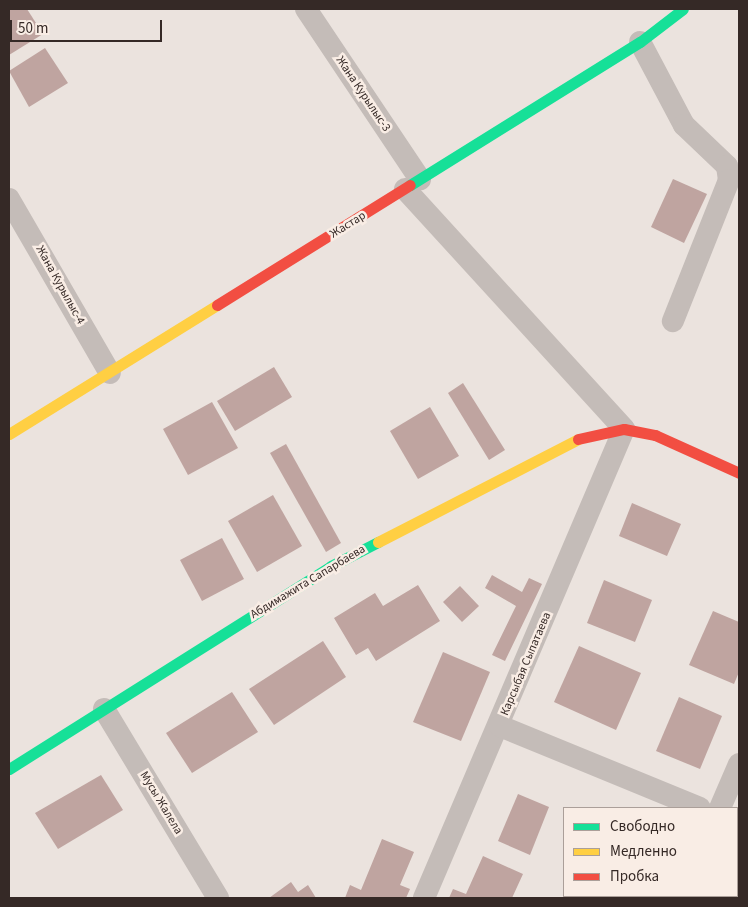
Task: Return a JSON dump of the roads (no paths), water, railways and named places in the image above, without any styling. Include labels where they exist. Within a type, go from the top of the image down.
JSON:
[{"type":"street","name":"Жана Курылыс-3","points":[[306,9],[412,184]]},
{"type":"street","name":"Жастар","points":[[9,434],[640,42],[683,9]]},
{"type":"street","points":[[640,42],[684,125],[726,166],[729,180],[673,321]]},
{"type":"street","points":[[412,184],[624,429]]},
{"type":"street","name":"Жана Курылыс-4","points":[[9,199],[110,373]]},
{"type":"street","name":"Абдимажита Сапарбаева","points":[[9,769],[331,566],[576,439],[624,429],[655,435],[739,473]]},
{"type":"street","name":"Карсыбая Сыпатаева","points":[[424,898],[500,726],[624,429]]},
{"type":"street","name":"Мусы Жалела","points":[[104,709],[218,898]]},
{"type":"street","points":[[500,726],[698,807]]},
{"type":"street","points":[[720,807],[739,764]]}]
